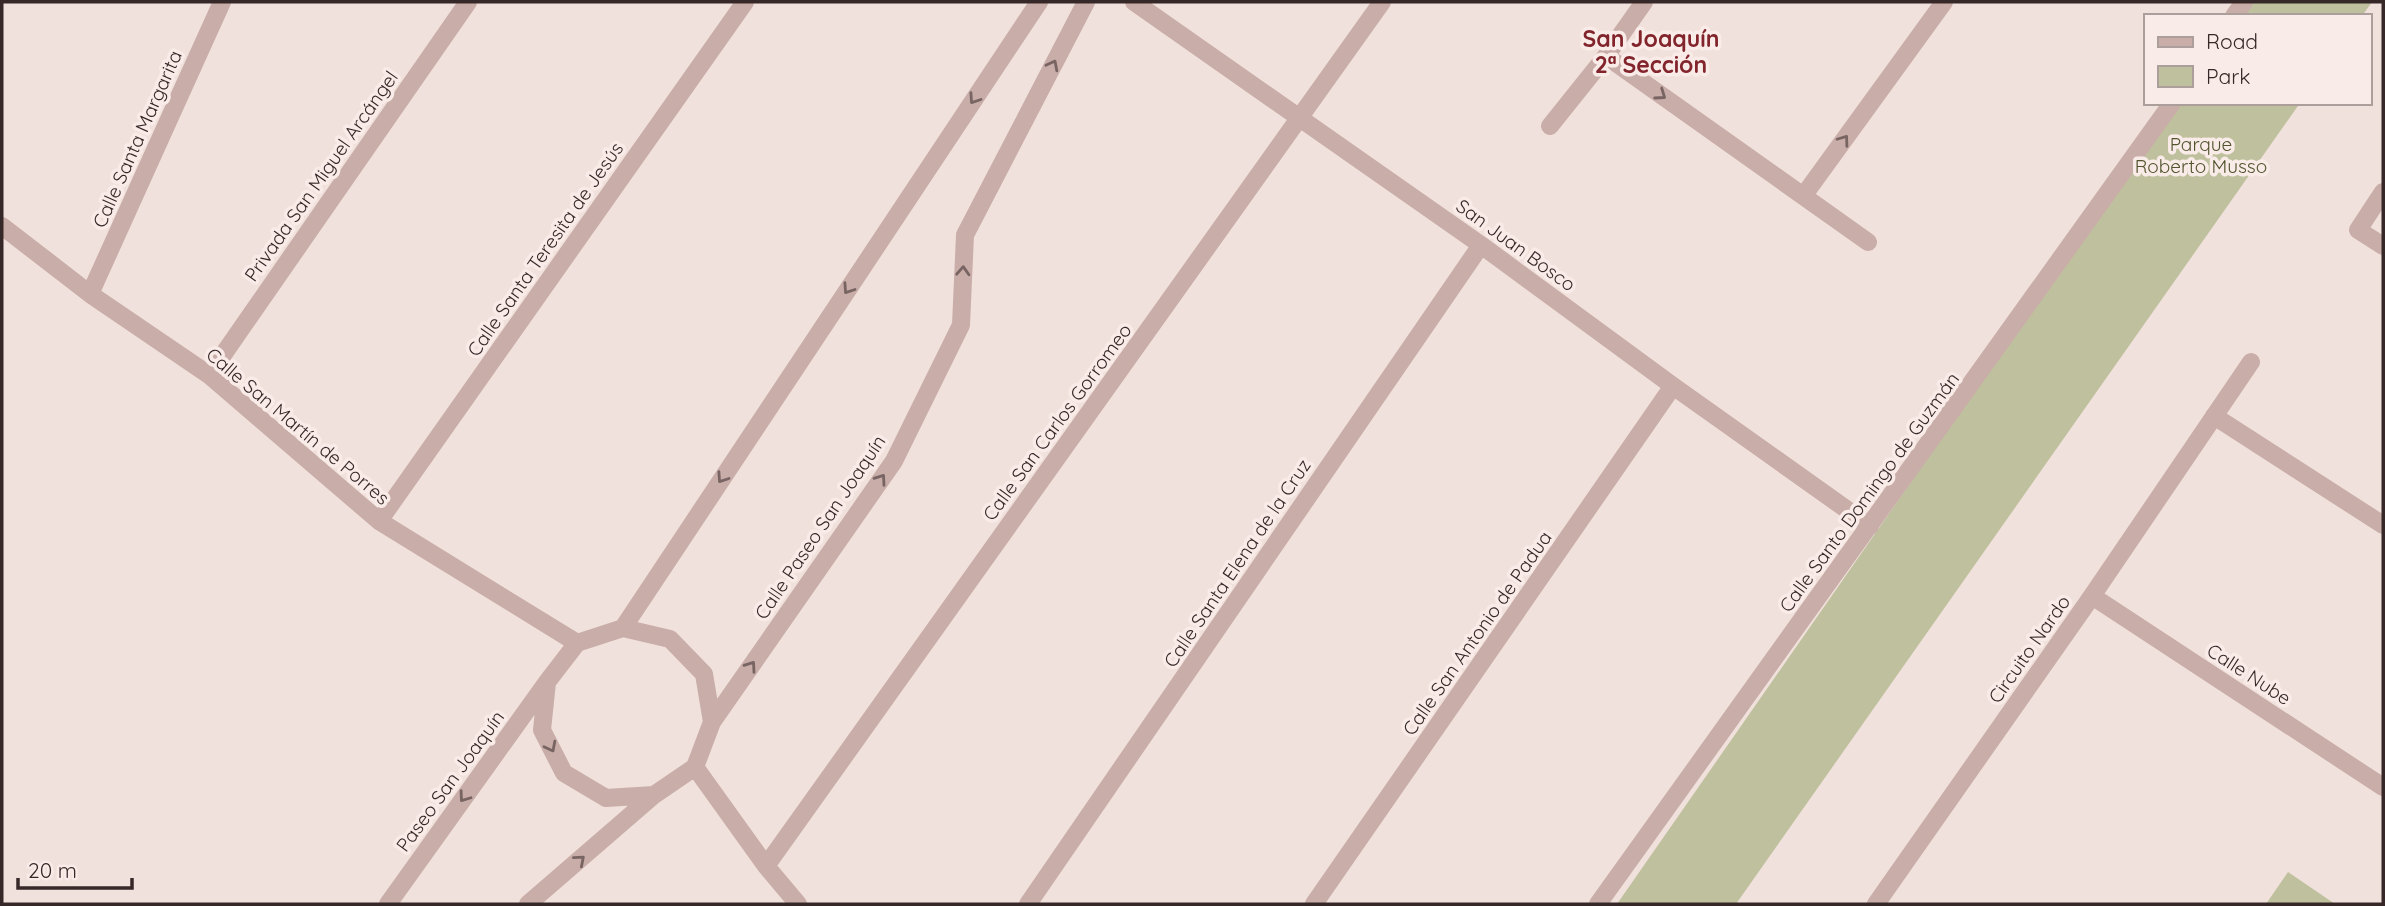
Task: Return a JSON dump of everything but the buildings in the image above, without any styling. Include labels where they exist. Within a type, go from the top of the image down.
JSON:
[{"type":"street","name":"Calle Santa Margarita","points":[[90,294],[222,2]]},
{"type":"street","name":"Privada San Miguel Arcángel","points":[[209,375],[468,2]]},
{"type":"street","name":"Calle Santa Teresita de Jesús","points":[[379,521],[745,2]]},
{"type":"street","points":[[623,628],[1039,2]]},
{"type":"street","name":"Calle Paseo San Joaquín","points":[[712,722],[894,461],[961,325],[965,235],[1086,2]]},
{"type":"street","name":"San Juan Bosco","points":[[1134,2],[1481,245],[1673,386],[1871,526]]},
{"type":"street","name":"Calle San Carlos Gorromeo","points":[[766,866],[1382,2]]},
{"type":"street","points":[[1550,126],[1606,56],[1644,2]]},
{"type":"street","points":[[1804,195],[1944,2]]},
{"type":"street","points":[[1606,56],[1868,242]]},
{"type":"street","name":"Calle Santo Domingo de Guzmán","points":[[1598,904],[2171,105]]},
{"type":"street","points":[[2383,192],[2358,230],[2383,246]]},
{"type":"street","name":"Calle San Martín de Porres","points":[[2,226],[90,294],[209,375],[379,521],[577,643]]},
{"type":"street","name":"Calle Santa Elena de la Cruz","points":[[1028,904],[1481,245]]},
{"type":"street","name":"Circuito Nardo","points":[[1876,904],[2092,596],[2251,362]]},
{"type":"street","name":"Calle San Antonio de Padua","points":[[1314,904],[1673,386]]},
{"type":"street","points":[[2214,416],[2383,525]]},
{"type":"street","name":"Calle Nube","points":[[2092,596],[2383,787]]},
{"type":"street","points":[[528,904],[654,795],[695,767],[712,722],[704,674],[670,639],[623,628],[577,643],[547,682],[541,730],[564,773],[606,798],[654,795]]},
{"type":"street","name":"Paseo San Joaquín","points":[[388,904],[547,682]]},
{"type":"street","points":[[695,767],[766,866],[798,904]]},
{"type":"green space","points":[[2246,2],[2372,2],[2363,14],[2237,14]]},
{"type":"green space","name":"Parque Roberto Musso","points":[[2174,105],[2299,105],[1736,904],[1617,904]]},
{"type":"green space","points":[[2288,872],[2335,904],[2266,904]]},
{"type":"district","name":"San Joaquín 2ª Sección","points":[[1651,52]]}]
